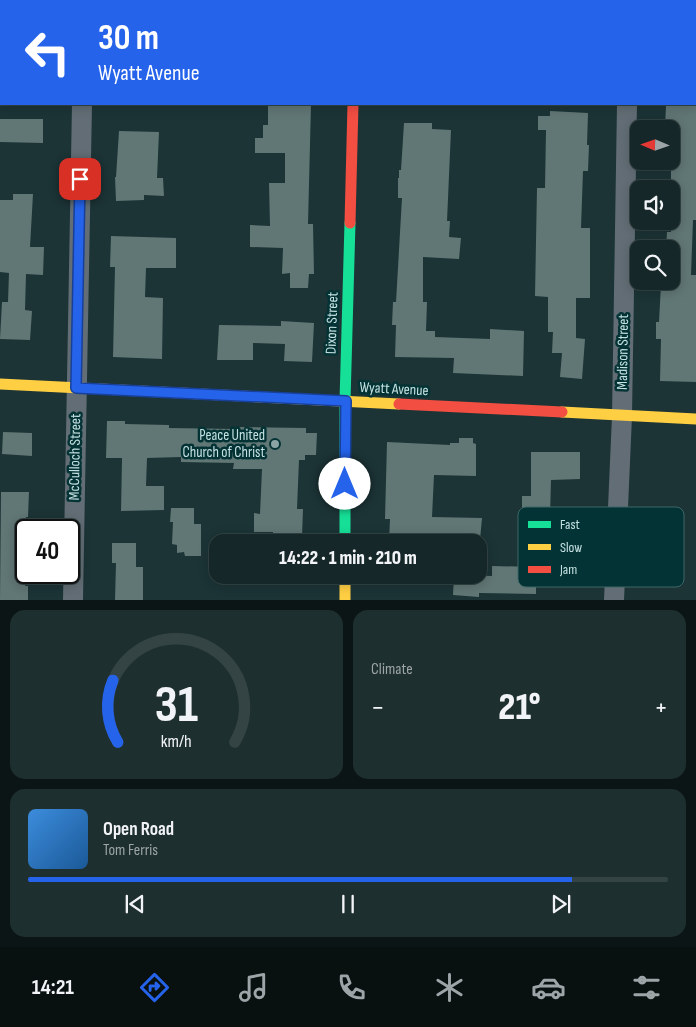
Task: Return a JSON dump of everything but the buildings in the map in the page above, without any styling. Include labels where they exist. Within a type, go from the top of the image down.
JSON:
[{"type":"street","name":"McCulloch Street","points":[[73,600],[82,105]]},
{"type":"street","name":"Dixon Street","points":[[345,534],[346,401],[353,105]]},
{"type":"street","name":"Madison Street","points":[[618,507],[622,416],[627,105]]},
{"type":"street","name":"Wyatt Avenue","points":[[0,384],[696,419]]},
{"type":"street","points":[[345,584],[345,600]]},
{"type":"street","name":"Madison Street","points":[[614,600],[615,587]]},
{"type":"traffic: fast","points":[[345,534],[345,401],[350,223]]},
{"type":"traffic: slow","points":[[0,384],[399,404]]},
{"type":"traffic: slow","points":[[562,412],[696,419]]},
{"type":"traffic: slow","points":[[345,584],[345,600]]},
{"type":"traffic: jam","points":[[350,223],[353,105]]},
{"type":"traffic: jam","points":[[399,404],[562,412]]},
{"type":"place","name":"Peace United Church of Christ","points":[[275,444]]},
{"type":"route","points":[[80,179],[76,388],[346,401],[345,484]]}]
